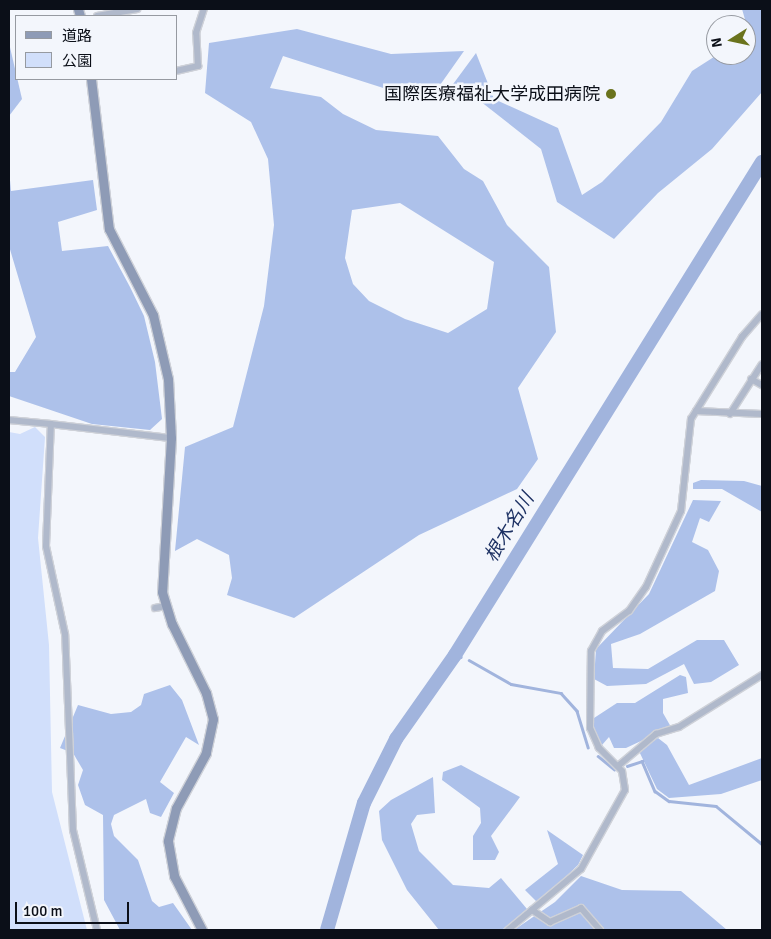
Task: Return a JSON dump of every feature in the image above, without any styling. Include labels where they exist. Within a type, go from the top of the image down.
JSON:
[{"type":"street","points":[[103,15],[137,9]]},
{"type":"street","points":[[178,71],[198,66],[196,33],[204,9]]},
{"type":"street","points":[[91,80],[106,218],[158,329],[168,379],[171,438],[161,573],[166,606],[206,693],[213,719],[206,753],[176,808],[168,841],[174,876],[202,930]]},
{"type":"street","points":[[508,930],[582,869],[625,790],[618,766],[599,748],[590,728],[591,651],[602,631],[640,598],[677,522],[683,502],[687,434],[696,410],[742,337],[762,314]]},
{"type":"street","points":[[730,414],[762,364]]},
{"type":"street","points":[[751,379],[762,385]]},
{"type":"street","points":[[696,410],[730,414],[762,414]]},
{"type":"street","points":[[9,420],[171,438]]},
{"type":"street","points":[[51,424],[46,546],[66,634],[73,830],[97,930]]},
{"type":"street","points":[[155,608],[166,606]]},
{"type":"street","points":[[618,766],[656,734],[679,727],[762,675]]},
{"type":"street","points":[[532,910],[550,922],[581,908],[600,930]]},
{"type":"green space","points":[[35,427],[45,437],[38,538],[49,645],[52,792],[87,930],[9,930],[9,432],[20,434]]},
{"type":"shaded area","points":[[742,9],[762,9],[762,92],[712,149],[658,193],[614,239],[557,202],[541,149],[480,101],[448,91],[476,53],[494,99],[558,128],[582,195],[602,182],[661,122],[692,71],[706,62],[706,65],[756,65],[756,15],[744,15]]},
{"type":"shaded area","points":[[297,29],[391,54],[464,51],[433,95],[399,93],[283,56],[270,88],[321,97],[343,114],[376,130],[438,136],[464,169],[483,181],[507,225],[549,267],[556,332],[518,388],[538,459],[517,489],[419,535],[294,618],[227,595],[232,578],[229,555],[197,539],[175,551],[185,447],[233,427],[264,306],[274,225],[268,159],[251,122],[205,93],[209,43]],"holes":[[[400,203],[494,262],[487,309],[448,333],[405,319],[369,301],[353,284],[345,258],[352,210]]]},
{"type":"shaded area","points":[[9,43],[15,69],[15,80],[18,80],[22,99],[9,116]]},
{"type":"shaded area","points":[[9,169],[11,191],[93,180],[97,210],[58,222],[62,251],[108,246],[130,287],[144,316],[155,362],[162,419],[150,430],[92,424],[9,396],[9,372],[15,372],[36,337],[9,246]]},
{"type":"shaded area","points":[[701,480],[744,481],[762,486],[762,512],[722,489],[693,489],[693,483]]},
{"type":"shaded area","points":[[693,500],[721,501],[709,522],[700,518],[692,542],[708,550],[719,571],[715,591],[640,634],[611,644],[613,668],[648,669],[697,640],[724,640],[739,665],[711,682],[694,684],[684,664],[646,684],[607,686],[594,679],[596,649],[649,594]]},
{"type":"shaded area","points":[[680,675],[686,677],[688,693],[663,699],[663,713],[671,727],[626,748],[614,748],[609,737],[602,745],[593,729],[594,718],[617,703],[635,703]]},
{"type":"shaded area","points":[[170,685],[182,700],[199,745],[186,737],[160,782],[174,793],[161,817],[150,813],[146,799],[114,815],[111,824],[114,836],[138,860],[152,901],[159,907],[173,903],[192,930],[120,930],[104,900],[103,815],[85,805],[78,785],[83,770],[73,753],[60,748],[78,705],[111,714],[131,712],[141,705],[144,694]]},
{"type":"shaded area","points":[[658,738],[667,745],[689,785],[762,758],[762,780],[721,794],[669,798],[657,789],[638,749]]},
{"type":"shaded area","points":[[461,765],[520,797],[491,836],[499,852],[495,860],[473,860],[473,836],[481,823],[480,808],[442,780],[443,772]]},
{"type":"shaded area","points":[[433,777],[435,813],[417,815],[411,824],[419,851],[453,885],[489,888],[501,878],[527,909],[502,930],[439,930],[407,890],[382,840],[379,811],[391,800]]},
{"type":"shaded area","points":[[547,830],[583,855],[578,865],[538,903],[525,890],[558,864]]},
{"type":"shaded area","points":[[581,876],[622,890],[681,891],[727,930],[514,930],[555,902]]},
{"type":"waterway","name":"根木名川","points":[[327,930],[364,803],[396,739],[455,655],[762,162]]},
{"type":"waterway","name":"根木名川","points":[[455,655],[461,657]]},
{"type":"waterway","points":[[469,660],[511,684],[561,693],[577,711],[588,747]]},
{"type":"waterway","points":[[598,756],[614,769]]},
{"type":"waterway","points":[[627,766],[642,761],[655,791],[669,801],[716,806],[762,844]]},
{"type":"place","name":"国際医療福祉大学成田病院","points":[[611,94]]}]
